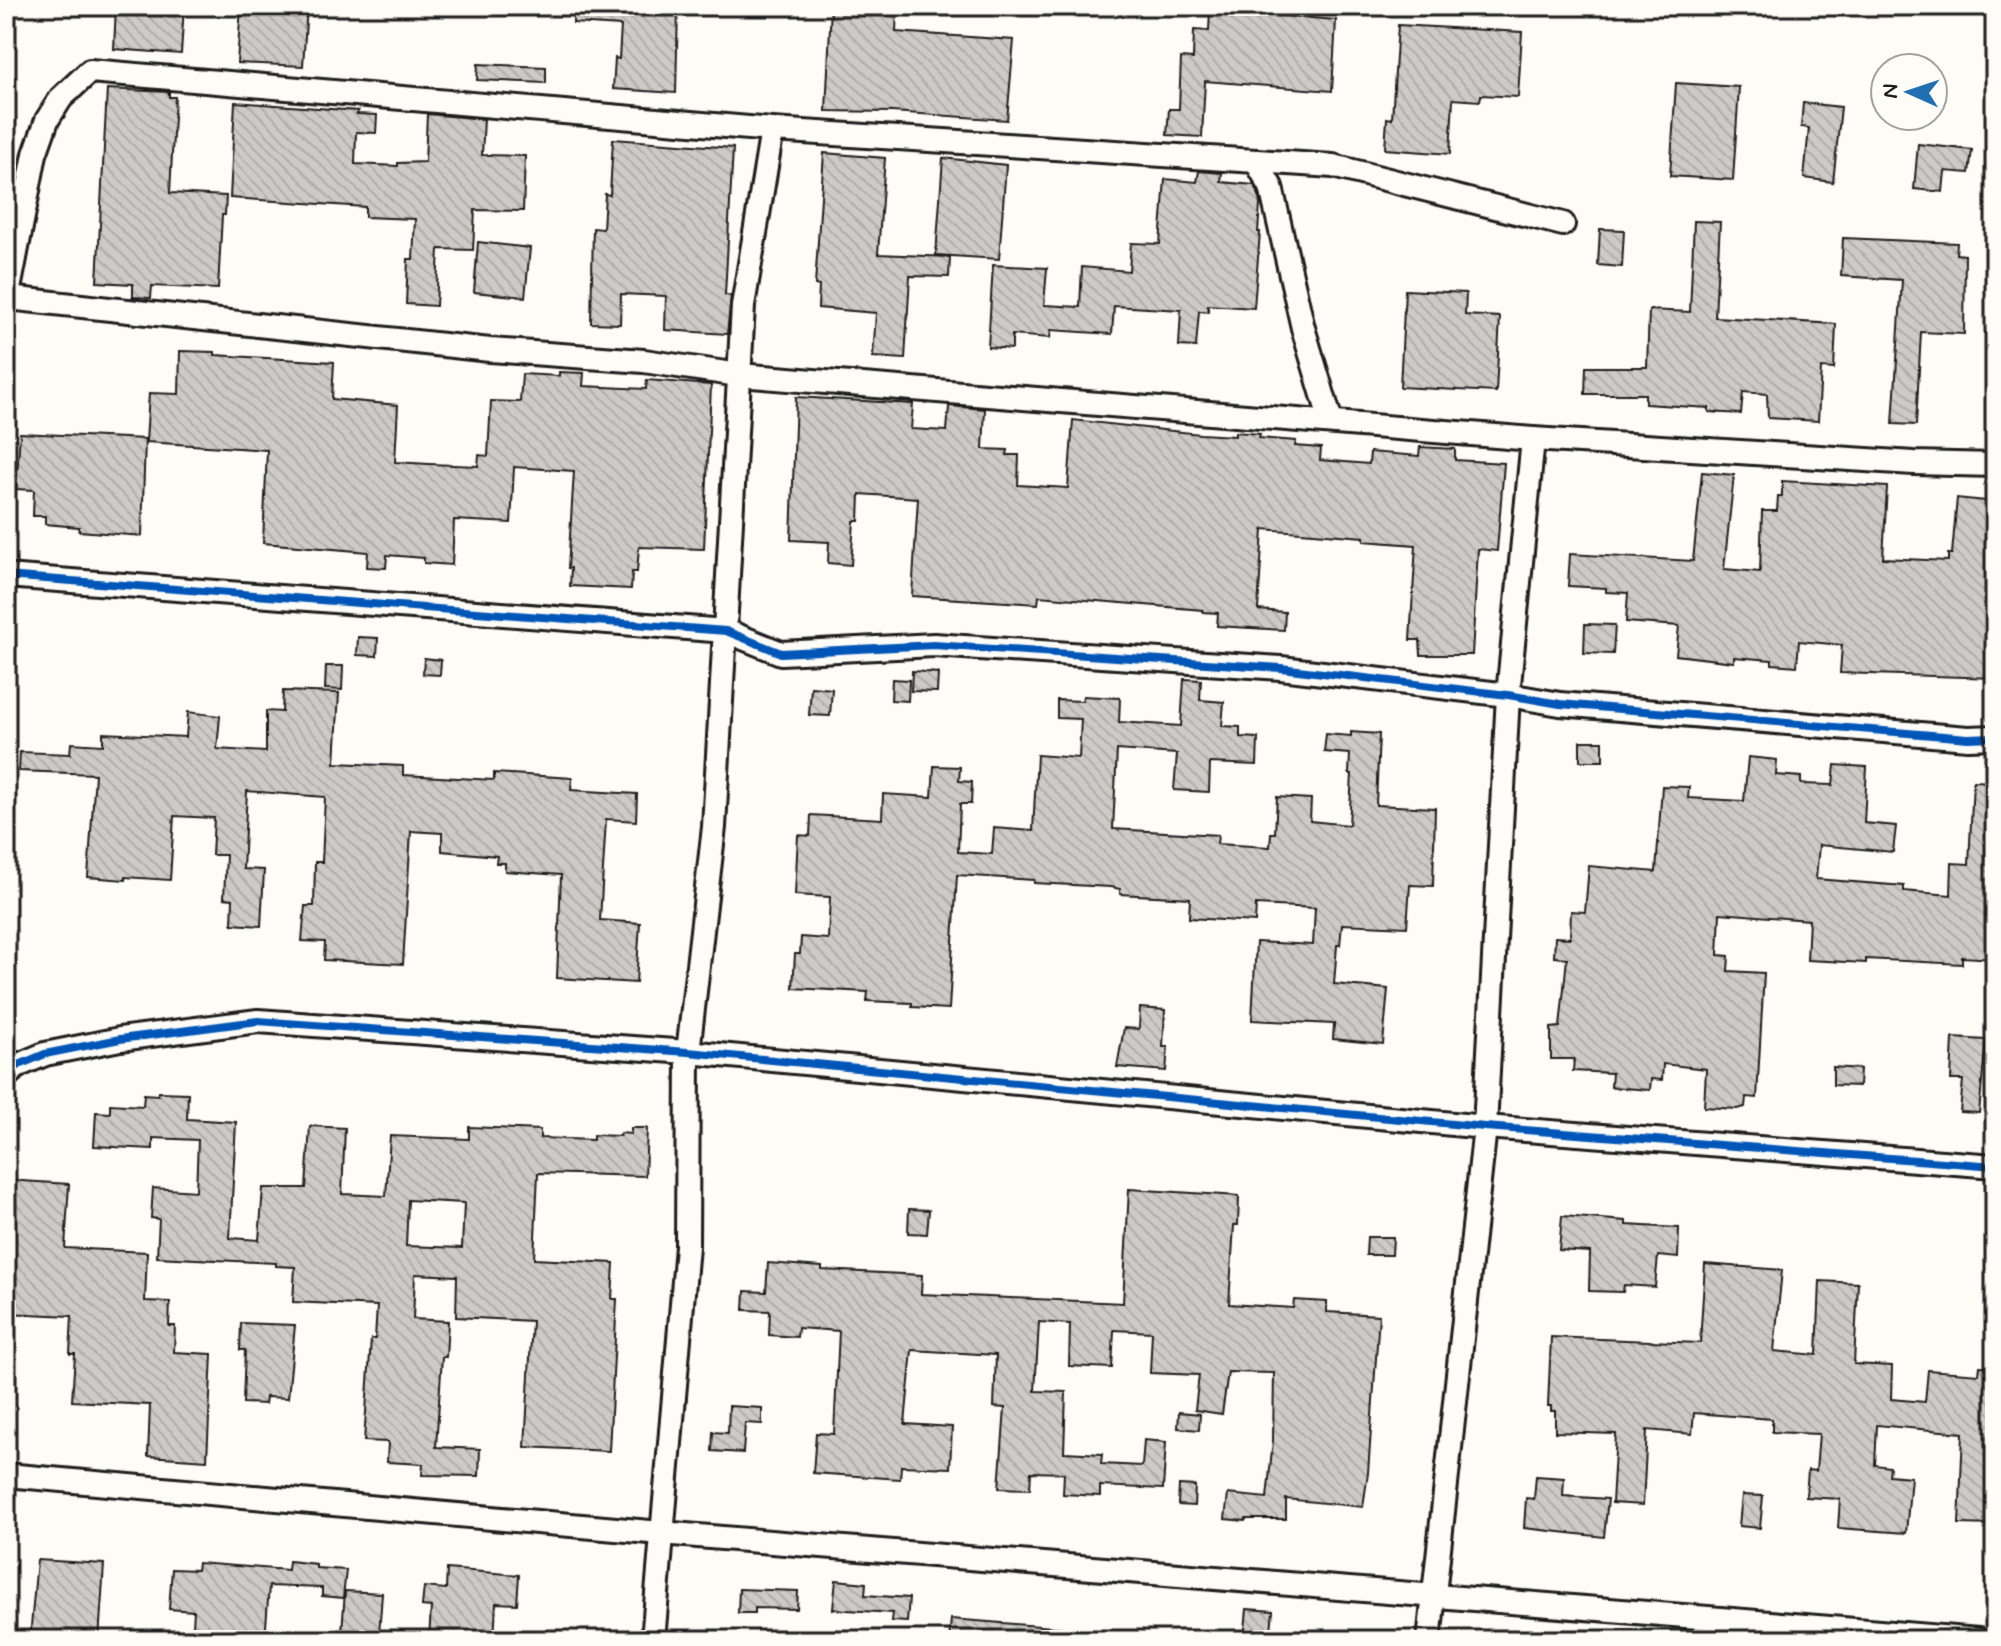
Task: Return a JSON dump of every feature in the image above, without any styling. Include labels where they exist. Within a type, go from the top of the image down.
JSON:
[{"type":"street","points":[[1563,224],[1333,166],[772,130],[90,71],[61,98],[47,120],[35,154],[7,301],[490,350],[644,361],[739,375],[1533,439],[1914,463],[1995,465]]},
{"type":"street","points":[[653,1640],[687,1246],[688,1052],[714,827],[743,306],[772,130]]},
{"type":"street","points":[[1256,161],[1271,187],[1303,328],[1331,422]]},
{"type":"street","points":[[1429,1640],[1485,1127],[1508,695],[1533,439]]},
{"type":"street","points":[[6,576],[726,631],[781,653],[948,646],[1281,668],[1576,705],[1968,738],[1995,737]]},
{"type":"street","points":[[6,1076],[19,1065],[45,1054],[120,1039],[258,1021],[688,1052],[1485,1127],[1995,1166]]},
{"type":"street","points":[[6,1475],[661,1533],[1979,1640]]},
{"type":"building","points":[[116,6],[184,6],[181,54],[114,49]]},
{"type":"building","points":[[241,6],[307,6],[303,66],[237,63]]},
{"type":"building","points":[[573,6],[678,6],[676,93],[613,89],[621,26],[573,23]]},
{"type":"building","points":[[831,6],[897,6],[896,32],[1014,40],[1007,120],[826,111]]},
{"type":"building","points":[[1210,10],[1336,20],[1332,91],[1205,81],[1202,137],[1167,135],[1169,109],[1179,109],[1181,58],[1193,59],[1194,30],[1209,31]]},
{"type":"building","points":[[1398,25],[1522,32],[1518,97],[1481,95],[1480,101],[1453,99],[1450,154],[1385,149],[1387,118],[1392,119]]},
{"type":"building","points":[[478,64],[546,67],[546,83],[477,80]]},
{"type":"building","points":[[1676,83],[1739,87],[1733,180],[1670,176]]},
{"type":"building","points":[[107,89],[169,92],[169,97],[175,97],[170,193],[226,196],[218,289],[152,286],[151,298],[133,297],[133,284],[97,282]]},
{"type":"building","points":[[235,102],[377,115],[376,133],[356,132],[355,164],[398,166],[398,163],[425,162],[427,114],[484,119],[482,155],[525,156],[523,211],[475,210],[473,250],[439,249],[436,306],[406,304],[408,259],[413,259],[415,219],[365,217],[365,207],[230,198]]},
{"type":"building","points":[[1803,103],[1841,107],[1833,182],[1804,178],[1809,128],[1801,127]]},
{"type":"building","points":[[613,139],[733,148],[725,295],[731,296],[727,334],[665,330],[666,296],[621,294],[620,324],[591,323],[593,228],[603,229],[605,194],[610,195]]},
{"type":"building","points":[[1918,144],[1972,150],[1969,173],[1945,171],[1943,192],[1914,189]]},
{"type":"building","points":[[824,153],[885,158],[878,254],[950,257],[949,277],[910,276],[905,359],[873,357],[876,313],[818,308],[819,286],[815,285]]},
{"type":"building","points":[[943,158],[1006,165],[999,259],[936,255]]},
{"type":"building","points":[[1199,171],[1222,173],[1221,182],[1254,185],[1258,192],[1260,232],[1254,308],[1208,305],[1208,312],[1199,311],[1196,347],[1179,346],[1181,310],[1114,306],[1112,334],[1051,330],[1050,338],[1012,335],[1012,349],[988,347],[993,265],[1047,268],[1044,305],[1080,307],[1082,267],[1129,271],[1131,243],[1160,244],[1165,179],[1197,182]]},
{"type":"building","points":[[1694,221],[1720,222],[1715,317],[1836,324],[1834,369],[1821,368],[1818,421],[1768,418],[1767,394],[1743,392],[1741,414],[1709,412],[1709,408],[1645,404],[1645,394],[1585,394],[1586,367],[1647,367],[1649,310],[1690,312]]},
{"type":"building","points":[[1600,229],[1624,230],[1622,267],[1598,265]]},
{"type":"building","points":[[1843,238],[1957,243],[1956,254],[1965,255],[1964,334],[1921,332],[1916,425],[1893,424],[1902,280],[1841,276]]},
{"type":"building","points":[[478,242],[530,248],[525,297],[474,292]]},
{"type":"building","points":[[1405,290],[1466,293],[1465,315],[1500,317],[1496,392],[1400,387]]},
{"type":"building","points":[[180,351],[334,362],[332,399],[398,405],[395,462],[478,466],[479,455],[488,456],[491,401],[520,402],[522,374],[559,376],[559,372],[584,373],[583,386],[646,389],[647,380],[711,385],[704,549],[639,547],[637,572],[632,572],[631,589],[570,586],[571,568],[568,568],[574,471],[514,467],[511,523],[454,520],[452,565],[424,563],[424,558],[387,555],[386,568],[367,567],[368,552],[263,543],[267,450],[146,442],[149,393],[179,394]]},
{"type":"building","points":[[796,397],[913,404],[911,429],[947,431],[949,406],[985,409],[983,449],[1008,450],[1007,455],[1019,455],[1018,485],[1068,488],[1073,420],[1200,434],[1260,434],[1259,438],[1296,441],[1295,446],[1321,448],[1320,460],[1369,464],[1370,452],[1419,456],[1420,447],[1455,449],[1455,460],[1504,463],[1497,551],[1478,549],[1472,655],[1421,655],[1420,640],[1410,640],[1416,545],[1364,541],[1364,537],[1263,529],[1258,610],[1285,612],[1284,630],[1217,626],[1218,613],[1203,610],[1039,596],[1038,604],[912,596],[918,498],[860,494],[859,521],[854,521],[851,565],[828,563],[829,542],[791,540]]},
{"type":"building","points":[[20,433],[145,439],[142,536],[79,531],[79,527],[45,524],[45,516],[33,516],[34,490],[16,489]]},
{"type":"building","points":[[1702,472],[1734,475],[1724,569],[1760,572],[1762,511],[1777,511],[1778,496],[1782,496],[1782,481],[1887,487],[1883,558],[1948,561],[1948,554],[1952,554],[1957,498],[1995,502],[1995,678],[1840,673],[1842,645],[1799,641],[1797,666],[1772,664],[1772,660],[1734,657],[1734,662],[1676,655],[1679,626],[1626,622],[1628,593],[1606,592],[1606,588],[1568,586],[1570,554],[1693,561]]},
{"type":"building","points":[[1585,624],[1615,625],[1613,654],[1584,653]]},
{"type":"building","points":[[358,637],[378,638],[377,656],[357,655]]},
{"type":"building","points":[[424,658],[441,660],[440,675],[423,674]]},
{"type":"building","points":[[326,666],[343,666],[342,690],[325,689]]},
{"type":"building","points":[[912,671],[938,673],[937,692],[911,691]]},
{"type":"building","points":[[892,679],[909,680],[908,701],[891,700]]},
{"type":"building","points":[[1184,679],[1201,680],[1200,700],[1224,702],[1222,726],[1240,727],[1240,737],[1258,738],[1257,765],[1210,763],[1209,792],[1174,790],[1177,754],[1117,750],[1113,829],[1218,835],[1217,844],[1270,847],[1271,833],[1275,833],[1277,797],[1311,799],[1310,821],[1349,825],[1350,754],[1324,752],[1326,734],[1351,736],[1351,732],[1379,734],[1376,805],[1435,808],[1433,886],[1410,885],[1407,927],[1342,924],[1340,945],[1337,945],[1334,984],[1388,989],[1383,1044],[1333,1039],[1334,1024],[1252,1020],[1256,942],[1313,945],[1315,908],[1256,905],[1255,922],[1189,918],[1190,898],[1120,894],[1120,889],[1111,887],[957,875],[949,1009],[867,1001],[868,992],[793,988],[795,954],[800,954],[801,937],[828,939],[830,897],[795,895],[798,835],[810,836],[811,815],[882,819],[883,794],[932,797],[934,766],[960,767],[959,781],[972,782],[971,804],[960,804],[958,852],[992,854],[994,828],[1033,831],[1037,755],[1079,758],[1081,719],[1057,718],[1057,700],[1082,701],[1083,696],[1120,698],[1119,722],[1181,726]]},
{"type":"building","points":[[811,687],[832,689],[830,716],[809,715]]},
{"type":"building","points":[[283,691],[339,693],[335,763],[403,766],[403,775],[494,780],[494,773],[572,778],[571,790],[637,794],[636,821],[606,819],[600,920],[640,923],[636,983],[557,978],[561,875],[505,871],[505,863],[496,863],[497,856],[442,851],[442,833],[411,831],[403,964],[324,960],[325,942],[302,941],[305,906],[314,906],[315,862],[322,862],[325,797],[247,791],[243,869],[264,870],[261,926],[232,924],[233,899],[224,898],[226,855],[212,855],[214,818],[174,816],[170,880],[88,877],[95,774],[19,771],[20,752],[70,754],[71,743],[103,745],[103,733],[186,737],[188,712],[220,716],[217,749],[266,752],[266,711],[282,712]]},
{"type":"building","points":[[1580,741],[1603,741],[1603,761],[1580,761]]},
{"type":"building","points":[[1748,757],[1777,760],[1776,775],[1801,777],[1801,784],[1833,785],[1835,765],[1867,767],[1864,823],[1896,826],[1893,852],[1819,845],[1816,879],[1904,886],[1904,891],[1951,895],[1952,863],[1969,864],[1973,781],[1995,782],[1995,959],[1962,957],[1962,964],[1866,959],[1866,963],[1807,960],[1809,920],[1720,913],[1718,955],[1729,956],[1728,971],[1764,973],[1757,1098],[1746,1097],[1745,1107],[1738,1109],[1704,1107],[1706,1069],[1663,1064],[1662,1080],[1651,1079],[1650,1090],[1611,1087],[1612,1073],[1573,1071],[1574,1059],[1551,1059],[1551,1028],[1560,1027],[1567,958],[1554,957],[1555,937],[1570,938],[1571,911],[1585,912],[1589,866],[1656,872],[1662,786],[1689,787],[1688,798],[1744,801]]},
{"type":"building","points":[[1140,1008],[1165,1010],[1163,1047],[1168,1047],[1166,1071],[1117,1067],[1124,1028],[1139,1029]]},
{"type":"building","points":[[1953,1038],[1986,1040],[1979,1113],[1960,1112],[1963,1080],[1951,1080]]},
{"type":"building","points":[[1833,1067],[1860,1069],[1859,1086],[1833,1085]]},
{"type":"building","points":[[159,1092],[188,1093],[187,1119],[236,1122],[230,1238],[259,1240],[263,1188],[306,1188],[310,1126],[345,1128],[342,1194],[386,1196],[390,1136],[469,1139],[469,1127],[540,1130],[540,1138],[593,1140],[593,1135],[620,1136],[620,1133],[631,1134],[631,1128],[647,1128],[645,1176],[538,1173],[534,1259],[614,1263],[612,1299],[617,1299],[609,1451],[525,1447],[532,1321],[456,1317],[457,1276],[415,1274],[413,1319],[448,1321],[446,1357],[442,1357],[436,1447],[480,1449],[479,1476],[422,1475],[423,1464],[387,1462],[388,1442],[364,1441],[371,1339],[375,1339],[377,1306],[293,1302],[295,1267],[276,1266],[276,1263],[157,1257],[159,1219],[151,1218],[153,1188],[196,1191],[198,1140],[153,1138],[153,1149],[94,1146],[96,1112],[110,1113],[110,1104],[143,1106],[144,1094],[158,1095]],"holes":[[[408,1200],[464,1203],[462,1248],[406,1246]]]},
{"type":"building","points":[[6,1180],[69,1184],[65,1248],[147,1252],[145,1301],[170,1302],[169,1326],[175,1326],[174,1352],[212,1354],[207,1460],[148,1456],[150,1405],[72,1401],[75,1354],[70,1354],[72,1316],[6,1313]]},
{"type":"building","points":[[1129,1189],[1239,1196],[1229,1304],[1293,1308],[1294,1300],[1327,1302],[1327,1312],[1379,1315],[1363,1507],[1286,1499],[1286,1519],[1225,1519],[1228,1494],[1267,1498],[1273,1440],[1274,1373],[1228,1372],[1222,1414],[1195,1410],[1199,1375],[1150,1373],[1152,1332],[1114,1330],[1112,1368],[1069,1366],[1070,1324],[1039,1322],[1035,1391],[1066,1392],[1064,1452],[1102,1454],[1101,1464],[1142,1466],[1144,1440],[1166,1442],[1163,1489],[1100,1486],[1100,1496],[1063,1494],[1064,1473],[1031,1472],[1030,1489],[999,1488],[1005,1408],[994,1407],[996,1355],[912,1350],[905,1424],[952,1427],[950,1468],[901,1466],[900,1479],[813,1473],[816,1433],[834,1434],[839,1331],[798,1328],[797,1337],[769,1335],[770,1311],[744,1310],[745,1291],[766,1292],[768,1263],[822,1267],[822,1270],[922,1275],[921,1294],[1123,1303]]},
{"type":"building","points":[[909,1209],[929,1210],[927,1234],[908,1233]]},
{"type":"building","points":[[1562,1216],[1626,1221],[1626,1225],[1679,1228],[1678,1258],[1658,1256],[1655,1287],[1624,1285],[1623,1292],[1589,1291],[1590,1252],[1559,1250]]},
{"type":"building","points":[[1367,1237],[1393,1237],[1392,1255],[1366,1255]]},
{"type":"building","points":[[1705,1264],[1782,1270],[1774,1351],[1817,1355],[1820,1281],[1858,1283],[1854,1364],[1892,1366],[1891,1399],[1925,1402],[1928,1370],[1979,1374],[1980,1366],[1995,1367],[1995,1525],[1959,1524],[1963,1433],[1877,1425],[1875,1465],[1890,1467],[1889,1475],[1911,1477],[1906,1533],[1838,1528],[1840,1499],[1806,1497],[1808,1470],[1816,1471],[1819,1434],[1772,1432],[1772,1419],[1694,1413],[1692,1434],[1647,1430],[1643,1505],[1612,1503],[1616,1434],[1555,1432],[1555,1411],[1548,1406],[1551,1337],[1700,1343]]},
{"type":"building","points":[[241,1323],[295,1325],[288,1398],[266,1397],[265,1404],[243,1403],[245,1350],[240,1350]]},
{"type":"building","points":[[729,1406],[762,1408],[762,1424],[745,1423],[743,1453],[712,1451],[713,1432],[728,1433]]},
{"type":"building","points":[[1179,1412],[1200,1414],[1199,1430],[1178,1428]]},
{"type":"building","points":[[1536,1476],[1564,1478],[1563,1496],[1608,1499],[1604,1537],[1524,1528],[1526,1498],[1534,1499]]},
{"type":"building","points":[[1179,1485],[1195,1486],[1194,1506],[1178,1505]]},
{"type":"building","points":[[1742,1495],[1763,1496],[1760,1528],[1739,1526]]},
{"type":"building","points":[[37,1560],[104,1564],[99,1640],[30,1638]]},
{"type":"building","points":[[289,1561],[316,1564],[316,1568],[346,1570],[343,1598],[322,1596],[322,1588],[269,1586],[265,1640],[192,1640],[194,1611],[169,1609],[172,1569],[197,1570],[198,1563],[288,1570]]},
{"type":"building","points":[[447,1569],[519,1575],[517,1604],[496,1603],[494,1640],[429,1640],[431,1607],[422,1606],[424,1587],[446,1589]]},
{"type":"building","points":[[836,1580],[866,1583],[865,1595],[909,1598],[907,1622],[891,1621],[892,1613],[833,1609]]},
{"type":"building","points":[[739,1589],[798,1591],[797,1609],[755,1608],[755,1613],[738,1613]]},
{"type":"building","points":[[345,1591],[382,1593],[379,1635],[342,1632]]},
{"type":"building","points":[[1247,1609],[1273,1611],[1270,1640],[1244,1640]]},
{"type":"building","points":[[951,1619],[1066,1628],[1065,1640],[949,1640]]},
{"type":"cycle path","points":[[6,576],[726,631],[781,653],[934,645],[1281,668],[1560,704],[1968,738],[1995,737]]},
{"type":"cycle path","points":[[6,1076],[19,1065],[45,1054],[120,1039],[258,1021],[688,1052],[1485,1127],[1995,1166]]}]
